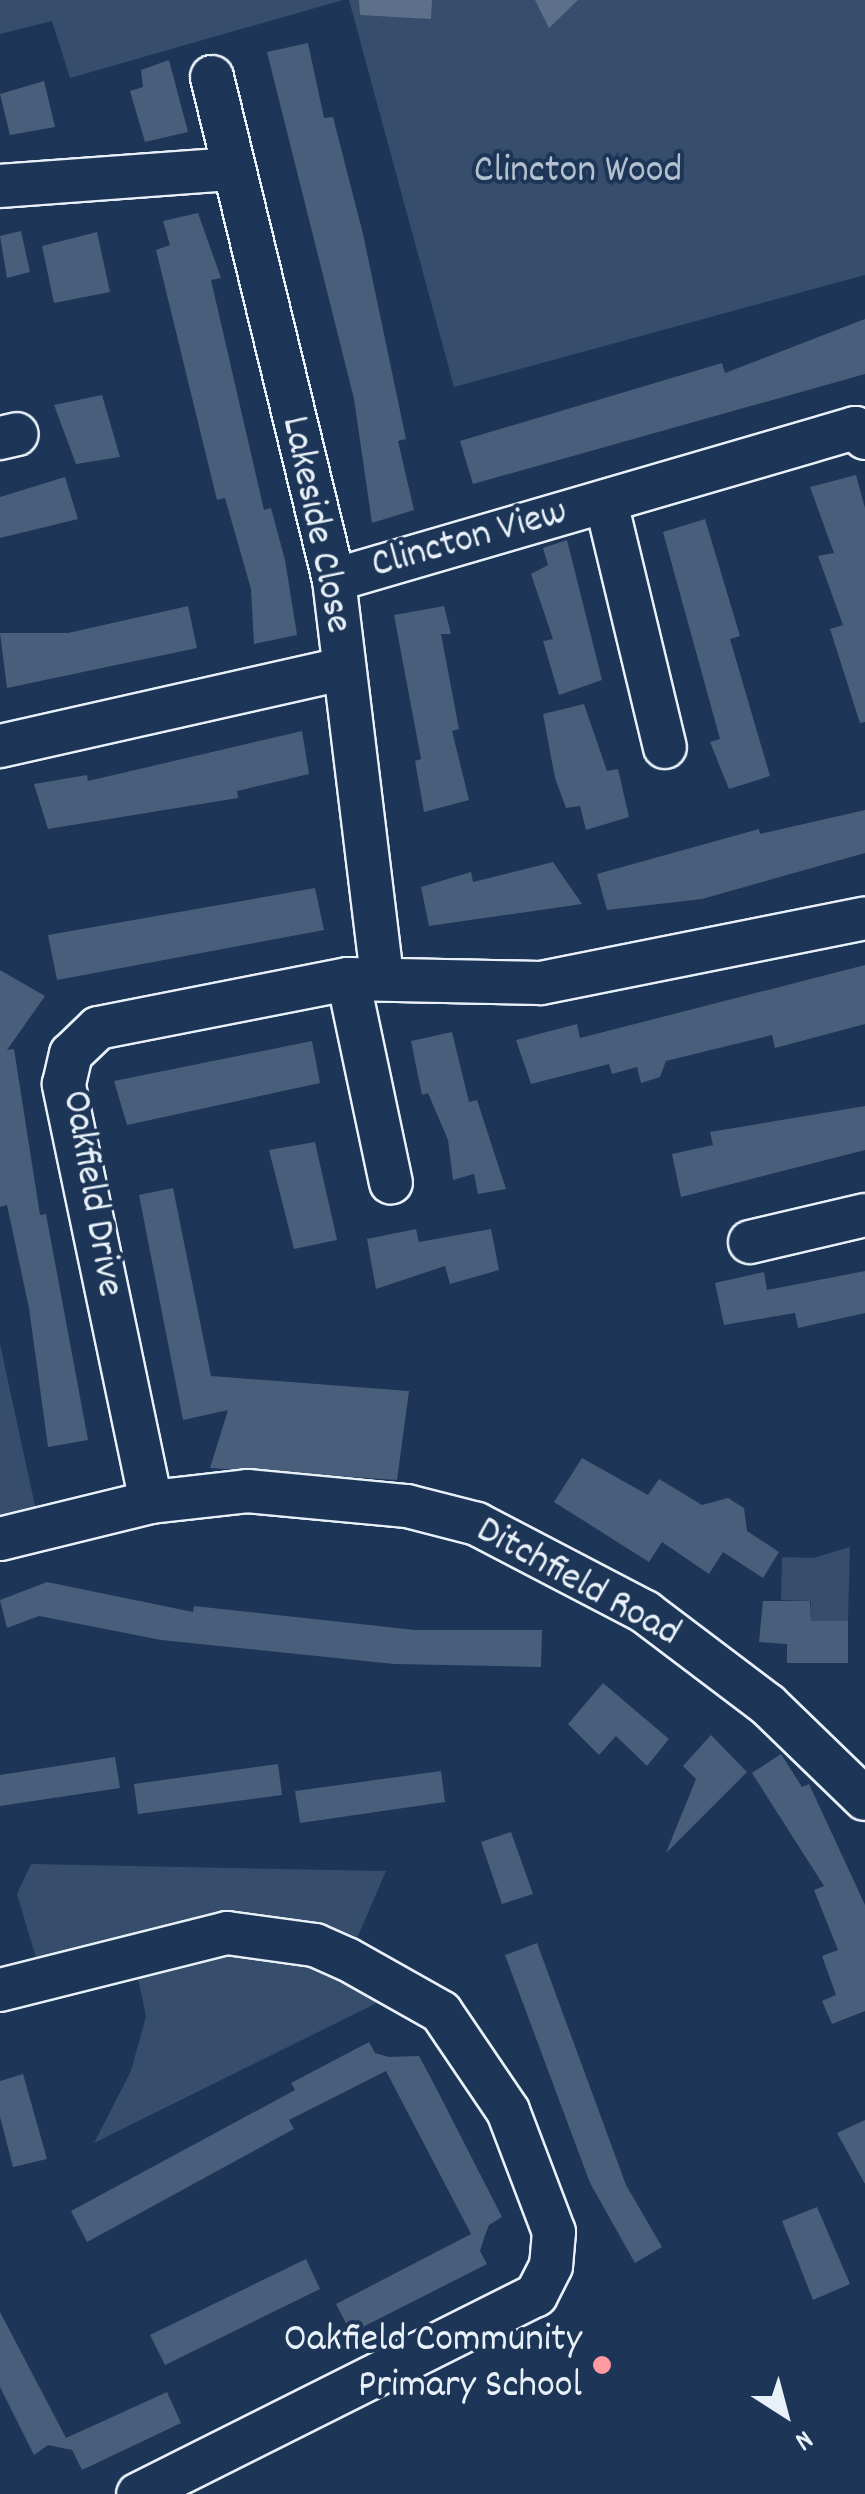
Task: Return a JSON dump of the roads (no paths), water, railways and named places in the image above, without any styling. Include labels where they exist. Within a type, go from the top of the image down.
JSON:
[{"type":"street","name":"Lakeside Close","points":[[212,78],[334,580],[365,978]]},
{"type":"street","points":[[0,186],[232,169]]},
{"type":"street","name":"Clincton View","points":[[334,580],[855,428],[865,438]]},
{"type":"street","name":"Clincton View","points":[[606,502],[665,747]]},
{"type":"street","points":[[0,746],[342,669]]},
{"type":"street","name":"Oakfield Drive","points":[[151,1502],[64,1084],[71,1054],[98,1028],[365,978],[541,984],[865,918]]},
{"type":"street","points":[[365,978],[390,1182]]},
{"type":"street","points":[[750,1242],[865,1215]]},
{"type":"street","name":"Ditchfield Road","points":[[0,1539],[151,1502],[247,1490],[407,1506],[477,1524],[645,1612],[768,1705],[865,1799]]},
{"type":"street","points":[[0,1990],[227,1933],[316,1945],[407,1988],[451,2025],[508,2111],[554,2232],[552,2266],[536,2295],[138,2494]]},
{"type":"place","name":"Oakfield Community Primary School","points":[[602,2365]]},
{"type":"park label","name":"Clincton Wood","points":[[578,173]]}]
